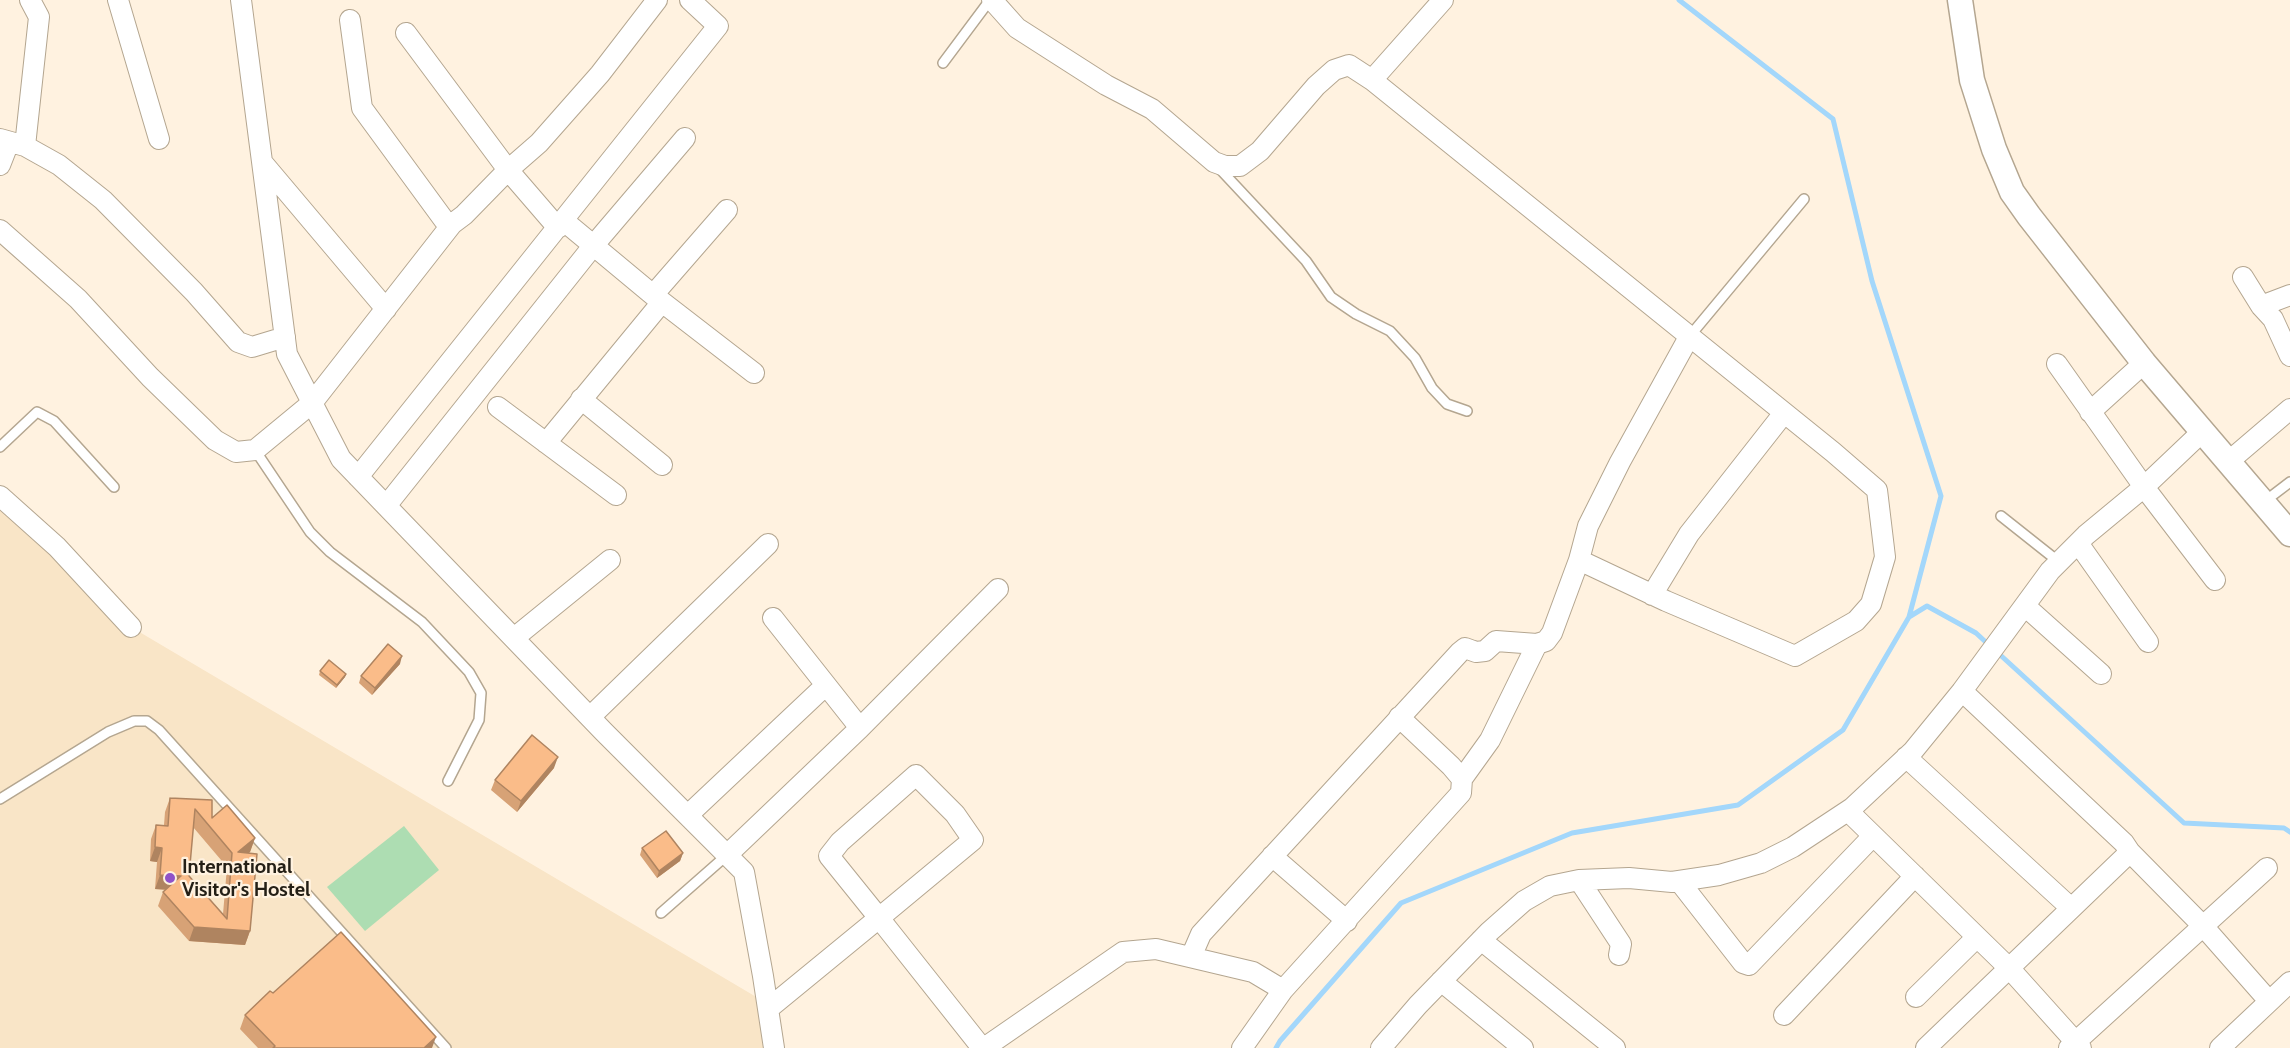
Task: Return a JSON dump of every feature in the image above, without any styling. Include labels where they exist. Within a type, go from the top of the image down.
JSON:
[{"type":"street","points":[[0,165],[12,142],[39,18],[30,0]]},
{"type":"street","points":[[118,0],[159,139]]},
{"type":"street","points":[[241,0],[287,354],[341,459],[590,717],[744,872],[774,1048]]},
{"type":"street","points":[[0,230],[78,299],[150,378],[215,440],[236,452],[255,450],[312,403],[452,224],[539,143],[600,74],[657,0]]},
{"type":"street","points":[[358,477],[718,26],[690,0]]},
{"type":"street","points":[[991,0],[1017,28],[1106,85],[1152,109],[1214,162],[1225,166],[1240,166],[1260,151],[1334,69],[1349,65],[1372,81],[1877,490],[1885,556],[1870,604],[1856,621],[1795,656],[1652,595],[1579,560]]},
{"type":"street","points":[[1372,81],[1443,0]]},
{"type":"street","points":[[1960,0],[1972,80],[1994,149],[2012,192],[2028,216],[2144,363],[2203,431],[2233,459],[2282,489],[2290,515]]},
{"type":"street","points":[[1971,0],[1982,78],[2022,186],[2290,534]]},
{"type":"street","points":[[350,20],[362,108],[444,220],[452,224]]},
{"type":"street","points":[[406,33],[508,170],[561,224],[593,246],[753,373]]},
{"type":"street","points":[[386,506],[593,246],[685,138]]},
{"type":"street","points":[[12,142],[59,165],[103,200],[194,292],[238,342],[252,347],[285,337]]},
{"type":"street","points":[[262,162],[386,309]]},
{"type":"street","points":[[546,443],[726,210]]},
{"type":"street","points":[[2242,277],[2272,319],[2290,356]]},
{"type":"street","points":[[2261,306],[2290,296]]},
{"type":"street","points":[[1191,957],[1202,934],[1399,717],[1465,648],[1476,652],[1485,651],[1496,641],[1537,644],[1546,641],[1552,633],[1579,560],[1587,526],[1689,338]]},
{"type":"street","points":[[2090,412],[2144,363]]},
{"type":"street","points":[[2057,364],[2144,487],[2215,580]]},
{"type":"street","points":[[580,399],[662,465]]},
{"type":"street","points":[[498,407],[616,495]]},
{"type":"street","points":[[2233,459],[2290,409]]},
{"type":"street","points":[[1652,595],[1689,534],[1784,413]]},
{"type":"street","points":[[1381,1048],[1481,940],[1524,901],[1550,886],[1579,880],[1629,878],[1672,882],[1719,875],[1761,862],[1792,847],[1848,811],[1906,757],[1962,691],[2059,562],[2203,431]]},
{"type":"street","points":[[0,496],[57,547],[131,627]]},
{"type":"street","points":[[2078,543],[2148,642]]},
{"type":"street","points":[[590,717],[768,544]]},
{"type":"street","points":[[514,638],[610,560]]},
{"type":"street","points":[[728,855],[860,728],[998,589]]},
{"type":"street","points":[[2025,606],[2101,674]]},
{"type":"street","points":[[773,618],[860,728]]},
{"type":"street","points":[[1242,1048],[1283,990],[1455,802],[1461,793],[1462,779],[1490,740],[1537,644]]},
{"type":"street","points":[[688,815],[826,685]]},
{"type":"street","points":[[1962,691],[2124,843],[2130,852],[2203,926],[2269,1001]]},
{"type":"street","points":[[1399,717],[1462,779]]},
{"type":"street","points":[[1906,757],[2071,908]]},
{"type":"street","points":[[768,1009],[879,918],[974,840],[955,814],[916,775],[840,842],[829,856],[879,918],[983,1048],[1122,952],[1156,949],[1191,957],[1253,972],[1283,990]]},
{"type":"street","points":[[1848,811],[2010,969],[2075,1046],[2267,868]]},
{"type":"street","points":[[1679,881],[1743,963],[1749,964],[1873,836]]},
{"type":"street","points":[[1926,1048],[2130,852]]},
{"type":"street","points":[[1272,856],[1347,921]]},
{"type":"street","points":[[1784,1015],[1915,876]]},
{"type":"street","points":[[1579,880],[1621,944],[1619,956]]},
{"type":"street","points":[[1916,997],[1977,937]]},
{"type":"street","points":[[1481,940],[1615,1048]]},
{"type":"street","points":[[1441,981],[1523,1048]]},
{"type":"street","points":[[2220,1048],[2290,982]]},
{"type":"lane","points":[[943,63],[991,0]]},
{"type":"lane","points":[[1214,162],[1306,261],[1331,297],[1356,314],[1390,331],[1415,358],[1432,388],[1447,404],[1467,411]]},
{"type":"lane","points":[[1689,338],[1804,199]]},
{"type":"lane","points":[[0,447],[38,412],[54,421],[114,487]]},
{"type":"lane","points":[[255,450],[310,532],[330,552],[422,622],[469,672],[481,693],[479,720],[448,782]]},
{"type":"lane","points":[[2001,516],[2059,562]]},
{"type":"lane","points":[[0,800],[108,732],[134,721],[147,721],[159,730],[446,1048]]},
{"type":"lane","points":[[661,913],[728,855]]},
{"type":"shaded area","points":[[0,499],[131,627],[758,998],[763,1048],[0,1048]]},
{"type":"green space","points":[[404,826],[439,870],[365,931],[327,887]]},
{"type":"building","points":[[388,644],[402,656],[375,688],[361,676]]},
{"type":"building","points":[[329,660],[346,674],[337,685],[320,671]]},
{"type":"building","points":[[532,735],[558,757],[521,801],[495,780]]},
{"type":"building","name":"International Visitor's Hostel","points":[[170,798],[212,800],[212,818],[227,805],[255,838],[238,852],[257,854],[250,931],[194,927],[163,892],[181,876],[160,875],[162,848],[155,847],[156,825],[168,826]],"holes":[[[195,809],[232,853],[227,919],[189,876]]]},
{"type":"building","points":[[666,831],[683,853],[659,871],[642,848]]},
{"type":"building","points":[[341,932],[436,1037],[424,1048],[273,1048],[275,1046],[245,1015],[270,991],[273,993]]},
{"type":"waterway","points":[[1276,1048],[1401,903],[1572,833],[1738,805],[1843,730],[1909,617],[1941,496],[1872,281],[1833,119],[1679,0]]},
{"type":"waterway","points":[[1909,617],[1927,606],[1976,633],[1990,646]]},
{"type":"waterway","points":[[1997,652],[2184,823],[2284,828],[2290,832]]},
{"type":"place","name":"International Visitor's Hostel","points":[[170,878]]}]
